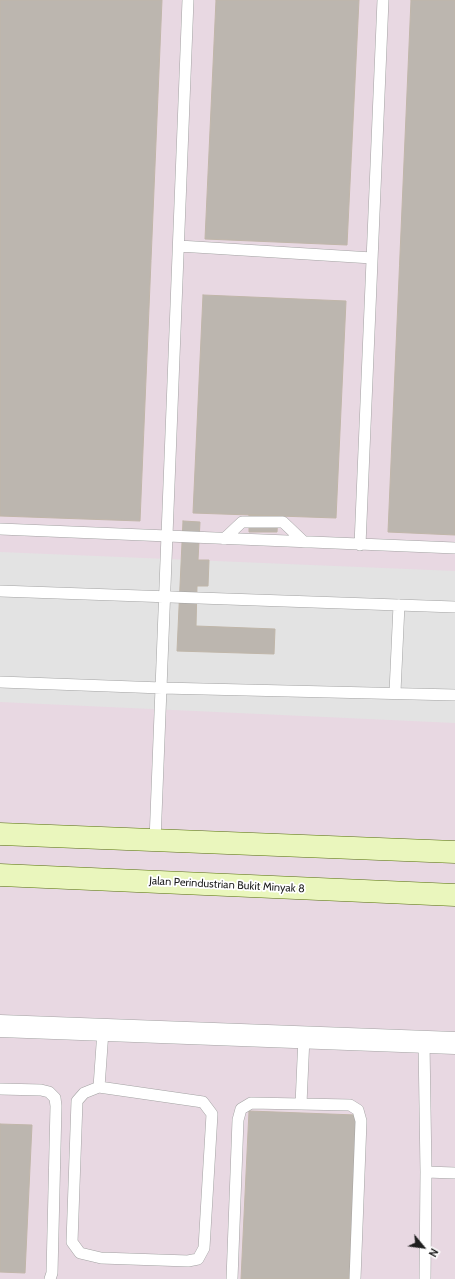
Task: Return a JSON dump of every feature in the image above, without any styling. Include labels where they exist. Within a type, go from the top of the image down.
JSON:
[{"type":"street","points":[[0,834],[455,852]]},
{"type":"street","name":"Jalan Perindustrian Bukit Minyak 8","points":[[0,875],[455,895]]},
{"type":"street","points":[[0,1026],[455,1043]]},
{"type":"lane","points":[[156,840],[188,0]]},
{"type":"lane","points":[[360,545],[383,0]]},
{"type":"lane","points":[[179,246],[372,258]]},
{"type":"lane","points":[[224,539],[242,522],[283,522],[304,542]]},
{"type":"lane","points":[[0,529],[455,548]]},
{"type":"lane","points":[[0,591],[455,607]]},
{"type":"lane","points":[[395,692],[399,605]]},
{"type":"lane","points":[[0,682],[162,688],[395,692],[455,695]]},
{"type":"lane","points":[[99,1087],[103,1030]]},
{"type":"lane","points":[[301,1104],[304,1037]]},
{"type":"lane","points":[[424,1042],[426,1172],[425,1279]]},
{"type":"lane","points":[[99,1087],[203,1102],[212,1114],[204,1248],[198,1259],[188,1261],[101,1258],[80,1253],[72,1242],[77,1101],[84,1093],[99,1087]]},
{"type":"lane","points":[[0,1089],[41,1090],[49,1092],[55,1098],[56,1130],[52,1273],[50,1279]]},
{"type":"lane","points":[[232,1279],[238,1120],[241,1109],[251,1103],[350,1105],[358,1110],[361,1121],[355,1279]]},
{"type":"lane","points":[[426,1172],[455,1173]]},
{"type":"shaded area","points":[[0,0],[455,0],[455,1279],[0,1279]]},
{"type":"shaded area","points":[[0,552],[455,571],[455,723],[0,702]]},
{"type":"building","points":[[0,0],[162,0],[140,521],[0,516]]},
{"type":"building","points":[[216,0],[359,0],[347,245],[205,239]]},
{"type":"building","points":[[411,0],[455,0],[455,535],[388,532]]},
{"type":"building","points":[[203,295],[346,301],[336,518],[193,513]]},
{"type":"building","points":[[249,515],[278,516],[277,532],[249,532]]},
{"type":"building","points":[[183,521],[200,522],[198,560],[209,560],[208,586],[197,586],[196,626],[275,629],[274,654],[177,651]]},
{"type":"building","points":[[249,1111],[356,1115],[349,1279],[241,1279]]},
{"type":"building","points":[[0,1124],[32,1125],[25,1273],[0,1272]]}]
